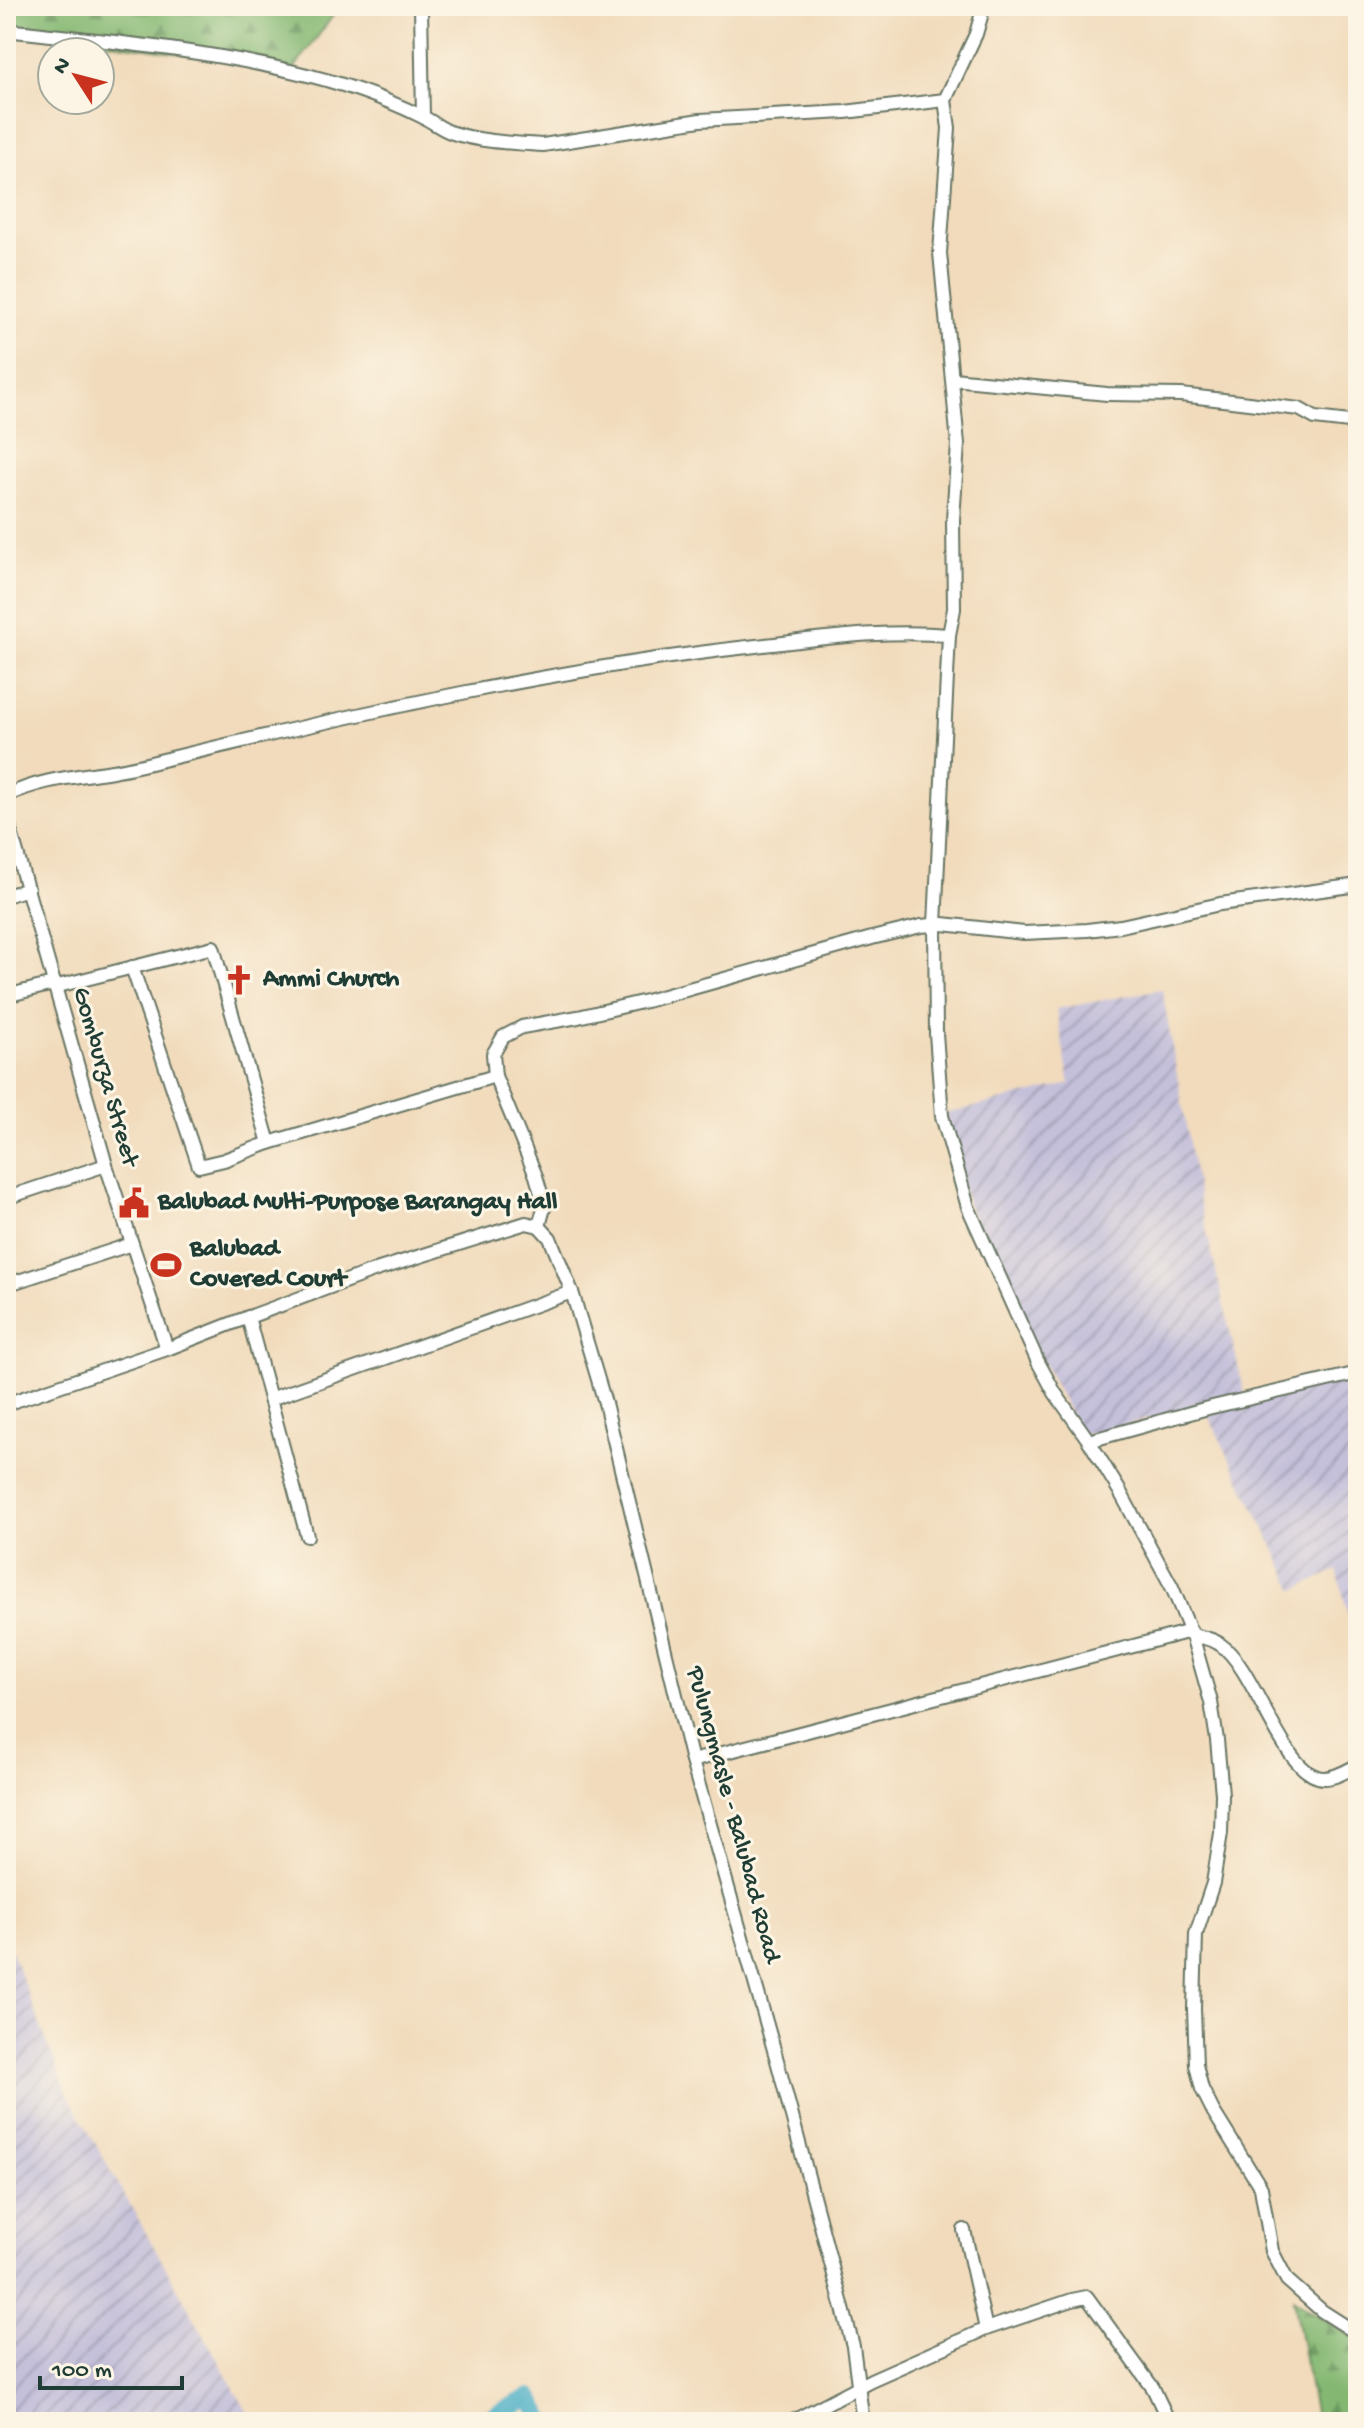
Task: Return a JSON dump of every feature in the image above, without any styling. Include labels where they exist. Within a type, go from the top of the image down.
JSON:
[{"type":"street","points":[[421,6],[423,117]]},
{"type":"street","points":[[984,6],[976,34],[945,100],[949,128],[940,253],[958,444],[953,520],[954,609],[949,635],[935,924],[936,1033],[942,1116],[968,1207],[1038,1362],[1063,1406],[1089,1441],[1172,1587],[1192,1633],[1211,1702],[1222,1794],[1221,1833],[1213,1883],[1196,1934],[1196,2065],[1202,2089],[1213,2111],[1261,2188],[1269,2238],[1278,2267],[1307,2300],[1358,2334]]},
{"type":"street","points":[[6,30],[187,51],[295,72],[359,91],[423,117],[450,133],[491,141],[543,145],[700,120],[845,112],[945,100]]},
{"type":"street","points":[[953,379],[1107,394],[1181,395],[1299,409],[1315,418],[1358,423]]},
{"type":"street","points":[[6,796],[22,787],[44,781],[129,768],[511,683],[717,651],[790,643],[923,632],[949,635]]},
{"type":"street","name":"Gomburza Street","points":[[6,815],[106,1165],[167,1349]]},
{"type":"street","points":[[6,1404],[167,1349],[376,1270],[511,1227],[526,1223],[539,1226],[543,1200],[495,1076],[493,1054],[503,1037],[522,1027],[646,1001],[872,938],[935,924],[1024,933],[1087,930],[1121,926],[1220,904],[1358,885]]},
{"type":"street","points":[[6,896],[28,889]]},
{"type":"street","points":[[6,996],[213,947],[269,1143]]},
{"type":"street","points":[[132,967],[199,1166],[495,1076]]},
{"type":"street","points":[[6,1198],[106,1165]]},
{"type":"street","name":"Pulungmasle - Balubad Road","points":[[539,1226],[550,1238],[572,1292],[605,1403],[692,1761],[778,2064],[853,2346],[863,2422]]},
{"type":"street","points":[[6,1285],[132,1244]]},
{"type":"street","points":[[270,1399],[572,1292]]},
{"type":"street","points":[[248,1317],[307,1536]]},
{"type":"street","points":[[1089,1441],[1208,1408],[1358,1373]]},
{"type":"street","points":[[692,1761],[1192,1633],[1222,1646],[1237,1662],[1284,1746],[1308,1774],[1330,1778],[1358,1765]]},
{"type":"street","points":[[964,2230],[986,2329]]},
{"type":"street","points":[[791,2422],[986,2329],[1087,2297],[1153,2388],[1169,2422]]},
{"type":"shaded area","points":[[1162,989],[1198,1194],[1245,1395],[1082,1435],[1041,1359],[968,1206],[944,1114],[1070,1084],[1056,1009]]},
{"type":"shaded area","points":[[1358,1375],[1358,1655],[1337,1570],[1295,1590],[1206,1411]]},
{"type":"shaded area","points":[[6,1939],[68,2095],[253,2422],[6,2422]]},
{"type":"green space","points":[[6,6],[340,6],[294,69],[116,44],[116,36],[62,36],[6,28]]},
{"type":"green space","points":[[1293,2299],[1358,2341],[1358,2422],[1316,2422]]},
{"type":"waterway","points":[[480,2422],[530,2397],[545,2422]]},
{"type":"place","name":"Ammi Church","points":[[239,980]]},
{"type":"place","name":"Balubad Multi-Purpose Barangay Hall","points":[[134,1203]]},
{"type":"place","name":"Balubad Covered Court","points":[[166,1265]]}]
